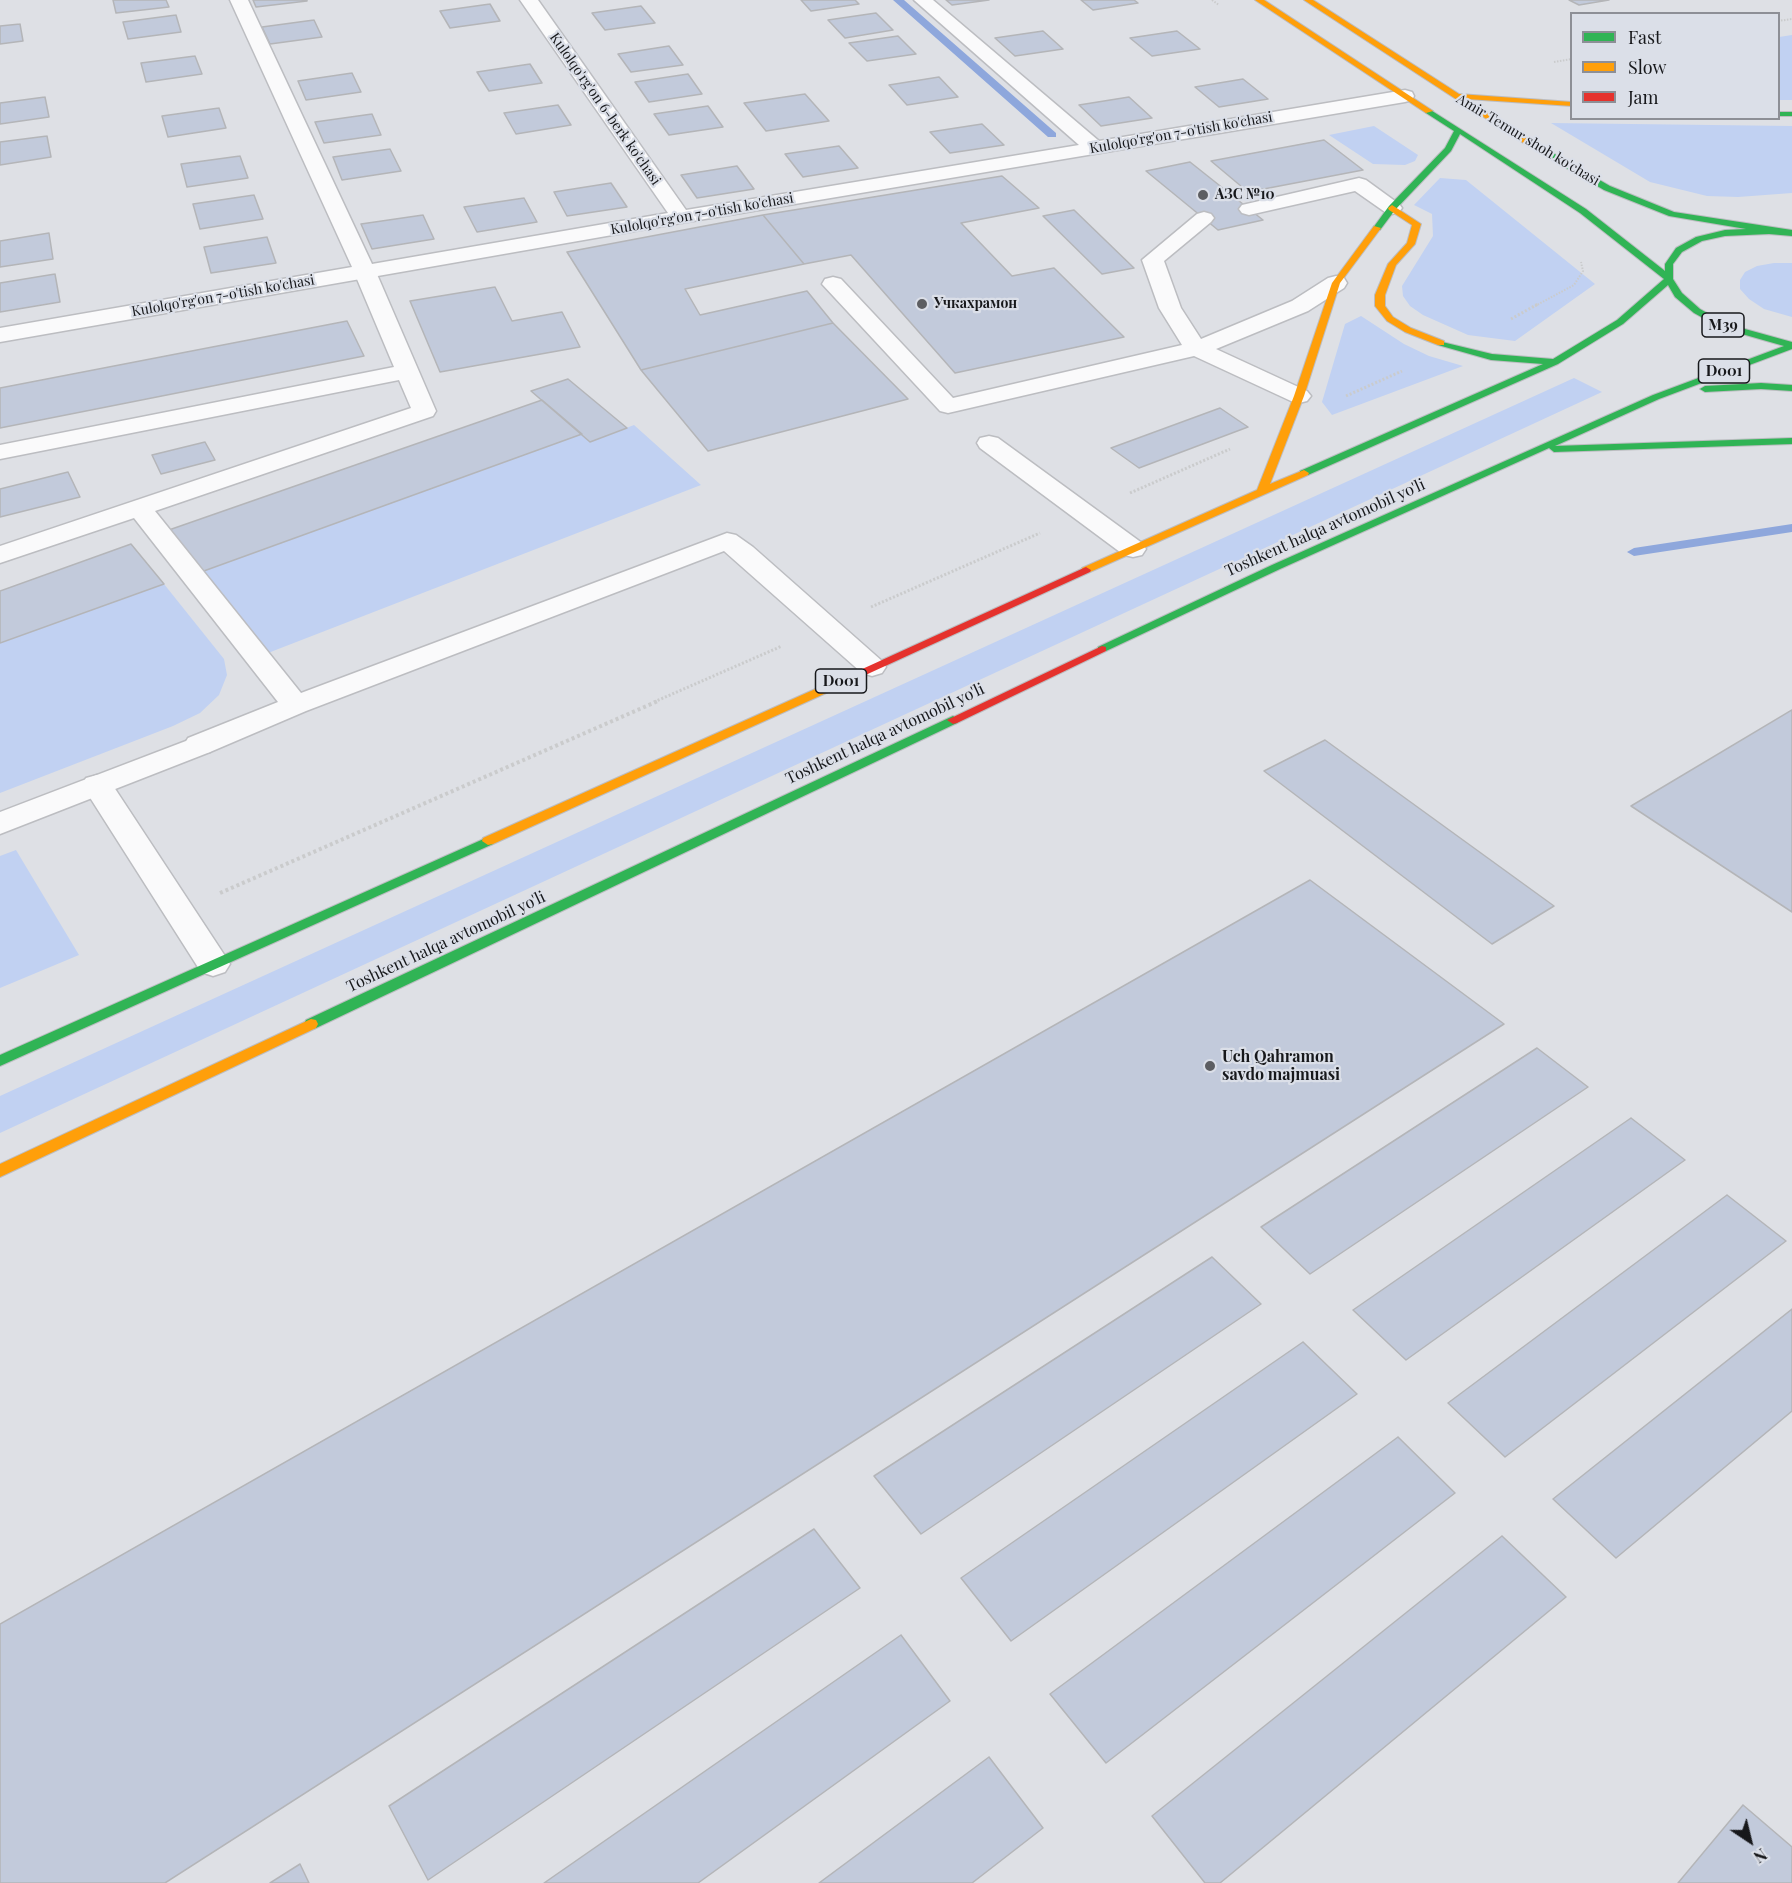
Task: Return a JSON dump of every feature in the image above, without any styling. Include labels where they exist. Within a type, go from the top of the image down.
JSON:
[{"type":"main road","name":"Amir Temur shoh ko'chasi","points":[[1259,0],[1583,211],[1669,279]]},
{"type":"main road","name":"Amir Temur shoh ko'chasi","points":[[1308,0],[1548,156],[1630,198],[1688,218],[1769,231]]},
{"type":"main road","points":[[1455,96],[1570,104]]},
{"type":"main road","points":[[1262,491],[1299,396],[1336,283],[1392,208],[1448,149],[1458,130]]},
{"type":"main road","points":[[1392,208],[1417,224],[1411,244],[1392,264],[1380,295],[1380,306],[1390,319],[1408,330],[1452,348],[1491,357],[1555,362]]},
{"type":"main road","points":[[1669,279],[1669,264],[1679,250],[1699,239],[1725,233],[1769,231],[1792,227]]},
{"type":"main road","points":[[1769,231],[1792,233]]},
{"type":"main road","name":"Toshkent halqa avtomobil yo'li","points":[[1669,279],[1678,296],[1697,311],[1724,326],[1757,338],[1792,346]]},
{"type":"main road","name":"D001","points":[[0,1060],[1262,491],[1555,362],[1620,322],[1669,279]]},
{"type":"main road","name":"Toshkent halqa avtomobil yo'li","points":[[0,1171],[1276,567],[1656,397],[1792,346]]},
{"type":"main road","points":[[1656,397],[1722,387],[1792,388]]},
{"type":"main road","points":[[1537,450],[1792,441]]},
{"type":"street","points":[[0,555],[424,411],[405,372],[365,272],[239,0]]},
{"type":"street","name":"Kulolqo'rg'on 6-berk ko'chasi","points":[[529,0],[681,217]]},
{"type":"street","points":[[922,0],[1095,148]]},
{"type":"street","name":"Kulolqo'rg'on 7-o'tish ko'chasi","points":[[0,335],[681,217],[1405,96]]},
{"type":"street","points":[[1249,209],[1359,184],[1392,208]]},
{"type":"street","points":[[1204,218],[1153,260],[1170,308],[1197,349],[1299,396]]},
{"type":"street","points":[[833,284],[948,406],[1197,349],[1272,320],[1300,306],[1336,283]]},
{"type":"street","points":[[0,452],[405,372]]},
{"type":"street","points":[[989,443],[1133,549]]},
{"type":"street","points":[[139,508],[296,705]]},
{"type":"street","points":[[0,824],[296,705],[727,541],[744,553],[872,667]]},
{"type":"street","points":[[97,785],[213,964]]},
{"type":"shaded area","points":[[1792,35],[1792,100],[1780,100],[1780,37]]},
{"type":"shaded area","points":[[1551,123],[1792,126],[1792,193],[1738,197],[1707,196],[1650,182]]},
{"type":"shaded area","points":[[1374,126],[1418,155],[1415,161],[1405,165],[1373,164],[1329,135]]},
{"type":"shaded area","points":[[1440,178],[1466,180],[1595,284],[1515,341],[1468,335],[1423,315],[1410,306],[1403,296],[1402,286],[1433,236],[1432,214],[1414,205]]},
{"type":"shaded area","points":[[1792,263],[1792,317],[1764,309],[1749,299],[1740,289],[1740,280],[1745,272],[1757,266]]},
{"type":"shaded area","points":[[1361,316],[1404,344],[1429,356],[1463,366],[1332,415],[1322,402],[1345,324]]},
{"type":"shaded area","points":[[1574,378],[1602,392],[0,1133],[0,1096]]},
{"type":"shaded area","points":[[634,425],[701,485],[268,653],[201,572],[582,434],[590,442]]},
{"type":"shaded area","points":[[164,584],[224,659],[227,675],[219,695],[200,713],[173,726],[0,793],[0,642]]},
{"type":"shaded area","points":[[16,850],[79,955],[0,988],[0,856]]},
{"type":"building","points":[[113,0],[166,0],[169,7],[116,13]]},
{"type":"building","points":[[253,0],[307,0],[307,1],[256,7]]},
{"type":"building","points":[[801,0],[855,0],[859,4],[811,11]]},
{"type":"building","points":[[946,0],[989,0],[952,5]]},
{"type":"building","points":[[1081,0],[1134,0],[1138,3],[1093,10]]},
{"type":"building","points":[[1569,0],[1609,0],[1579,5]]},
{"type":"building","points":[[490,4],[500,21],[450,28],[440,11]]},
{"type":"building","points":[[641,6],[655,23],[605,30],[592,13]]},
{"type":"building","points":[[876,13],[893,30],[845,38],[828,20]]},
{"type":"building","points":[[176,15],[181,32],[128,39],[123,22]]},
{"type":"building","points":[[314,20],[322,37],[270,44],[262,27]]},
{"type":"building","points":[[20,24],[23,41],[0,44],[0,26]]},
{"type":"building","points":[[1043,31],[1063,49],[1015,56],[995,38]]},
{"type":"building","points":[[1177,31],[1200,49],[1152,56],[1130,38]]},
{"type":"building","points":[[898,36],[916,54],[867,61],[849,43]]},
{"type":"building","points":[[669,46],[683,65],[631,72],[618,54]]},
{"type":"building","points":[[195,56],[202,74],[146,82],[141,63]]},
{"type":"building","points":[[530,64],[542,83],[489,91],[477,72]]},
{"type":"building","points":[[352,73],[361,92],[306,100],[298,81]]},
{"type":"building","points":[[688,74],[702,94],[649,102],[635,82]]},
{"type":"building","points":[[939,77],[958,97],[907,105],[889,85]]},
{"type":"building","points":[[1243,79],[1268,99],[1219,107],[1195,87]]},
{"type":"building","points":[[805,94],[829,121],[766,131],[744,103]]},
{"type":"building","points":[[45,97],[49,117],[0,124],[0,103]]},
{"type":"building","points":[[1129,97],[1152,118],[1101,126],[1079,105]]},
{"type":"building","points":[[558,105],[571,125],[516,134],[504,113]]},
{"type":"building","points":[[708,106],[723,127],[669,135],[654,114]]},
{"type":"building","points":[[219,108],[226,128],[168,137],[162,116]]},
{"type":"building","points":[[372,114],[381,135],[324,143],[315,122]]},
{"type":"building","points":[[982,124],[1004,145],[950,153],[930,132]]},
{"type":"building","points":[[47,136],[51,157],[0,165],[0,142]]},
{"type":"building","points":[[1324,140],[1363,170],[1248,192],[1211,161]]},
{"type":"building","points":[[839,146],[858,168],[803,177],[785,154]]},
{"type":"building","points":[[390,149],[401,171],[342,180],[333,157]]},
{"type":"building","points":[[240,156],[248,178],[187,187],[181,164]]},
{"type":"building","points":[[1190,162],[1263,220],[1218,230],[1146,171]]},
{"type":"building","points":[[737,166],[754,189],[697,198],[681,175]]},
{"type":"building","points":[[1002,176],[1039,208],[961,223],[1012,276],[1054,268],[1124,337],[955,373],[851,255],[804,264],[763,215]]},
{"type":"building","points":[[611,183],[627,207],[567,216],[554,192]]},
{"type":"building","points":[[254,195],[263,219],[200,229],[193,204]]},
{"type":"building","points":[[524,198],[537,222],[477,232],[464,207]]},
{"type":"building","points":[[1074,210],[1134,268],[1102,274],[1043,216]]},
{"type":"building","points":[[423,215],[434,239],[372,249],[361,224]]},
{"type":"building","points":[[763,215],[804,264],[685,289],[700,315],[807,291],[833,323],[641,370],[567,252]]},
{"type":"building","points":[[49,233],[53,259],[0,267],[0,241]]},
{"type":"building","points":[[267,237],[276,263],[211,273],[204,247]]},
{"type":"building","points":[[55,274],[60,302],[0,312],[0,283]]},
{"type":"building","points":[[495,287],[512,321],[562,312],[580,347],[440,372],[410,301]]},
{"type":"building","points":[[347,321],[364,356],[0,428],[0,388]]},
{"type":"building","points":[[833,323],[908,399],[708,451],[641,370]]},
{"type":"building","points":[[568,379],[627,428],[590,442],[531,391]]},
{"type":"building","points":[[542,400],[582,434],[201,572],[166,531]]},
{"type":"building","points":[[1220,408],[1248,427],[1139,468],[1111,448]]},
{"type":"building","points":[[205,442],[215,460],[161,474],[152,455]]},
{"type":"building","points":[[68,472],[80,497],[0,517],[0,489]]},
{"type":"building","points":[[131,544],[164,584],[0,643],[0,591]]},
{"type":"building","points":[[1792,710],[1792,912],[1631,806]]},
{"type":"building","points":[[1325,740],[1554,906],[1492,944],[1264,771]]},
{"type":"building","points":[[1310,880],[1504,1024],[165,1883],[0,1883],[0,1624]]},
{"type":"building","points":[[1537,1048],[1588,1087],[1310,1274],[1261,1227]]},
{"type":"building","points":[[1631,1118],[1685,1160],[1406,1360],[1353,1310]]},
{"type":"building","points":[[1727,1195],[1786,1241],[1505,1457],[1448,1403]]},
{"type":"building","points":[[1212,1257],[1261,1304],[921,1534],[874,1476]]},
{"type":"building","points":[[1792,1309],[1792,1411],[1616,1558],[1553,1499]]},
{"type":"building","points":[[1303,1342],[1357,1394],[1011,1641],[961,1578]]},
{"type":"building","points":[[1398,1437],[1455,1493],[1106,1763],[1050,1694]]},
{"type":"building","points":[[814,1529],[860,1588],[428,1880],[389,1806]]},
{"type":"building","points":[[1502,1536],[1566,1597],[1220,1883],[1205,1883],[1152,1816]]},
{"type":"building","points":[[901,1635],[950,1701],[698,1883],[544,1883]]},
{"type":"building","points":[[989,1757],[1043,1828],[972,1883],[819,1883]]},
{"type":"building","points":[[1743,1805],[1792,1847],[1792,1883],[1678,1883]]},
{"type":"building","points":[[300,1864],[309,1883],[270,1883]]},
{"type":"waterway","points":[[898,0],[1052,135]]},
{"type":"waterway","points":[[1634,552],[1792,528]]},
{"type":"traffic: fast","points":[[1429,111],[1583,211],[1669,279]]},
{"type":"traffic: fast","points":[[1780,114],[1792,114]]},
{"type":"traffic: fast","points":[[1377,228],[1392,208],[1448,149],[1458,130]]},
{"type":"traffic: fast","points":[[1531,144],[1607,188],[1672,214],[1769,231]]},
{"type":"traffic: fast","points":[[1792,233],[1769,231],[1725,233],[1699,239],[1679,250],[1669,264],[1669,279],[1678,295],[1697,311],[1724,326],[1792,345]]},
{"type":"traffic: fast","points":[[1304,473],[1555,362],[1620,322],[1669,279]]},
{"type":"traffic: fast","points":[[1441,343],[1491,357],[1553,362]]},
{"type":"traffic: fast","points":[[1102,649],[1276,567],[1656,397],[1792,346]]},
{"type":"traffic: fast","points":[[1705,389],[1761,386],[1792,388]]},
{"type":"traffic: fast","points":[[1554,449],[1792,441]]},
{"type":"traffic: fast","points":[[311,1024],[953,720]]},
{"type":"traffic: fast","points":[[0,1061],[488,841]]},
{"type":"traffic: slow","points":[[1259,0],[1429,111]]},
{"type":"traffic: slow","points":[[1308,0],[1531,144]]},
{"type":"traffic: slow","points":[[1455,96],[1570,104]]},
{"type":"traffic: slow","points":[[1392,208],[1417,224],[1411,244],[1392,264],[1380,295],[1380,306],[1390,319],[1408,330],[1441,343]]},
{"type":"traffic: slow","points":[[1262,491],[1299,396],[1336,283],[1377,228]]},
{"type":"traffic: slow","points":[[1086,570],[1304,473]]},
{"type":"traffic: slow","points":[[488,841],[831,686]]},
{"type":"traffic: slow","points":[[0,1171],[311,1024]]},
{"type":"traffic: jam","points":[[831,686],[1086,570]]},
{"type":"traffic: jam","points":[[953,720],[1102,649]]},
{"type":"place","name":"АЗС №10","points":[[1203,195]]},
{"type":"place","name":"Учкахрамон","points":[[922,304]]},
{"type":"place","name":"Uch Qahramon savdo majmuasi","points":[[1210,1066]]}]
